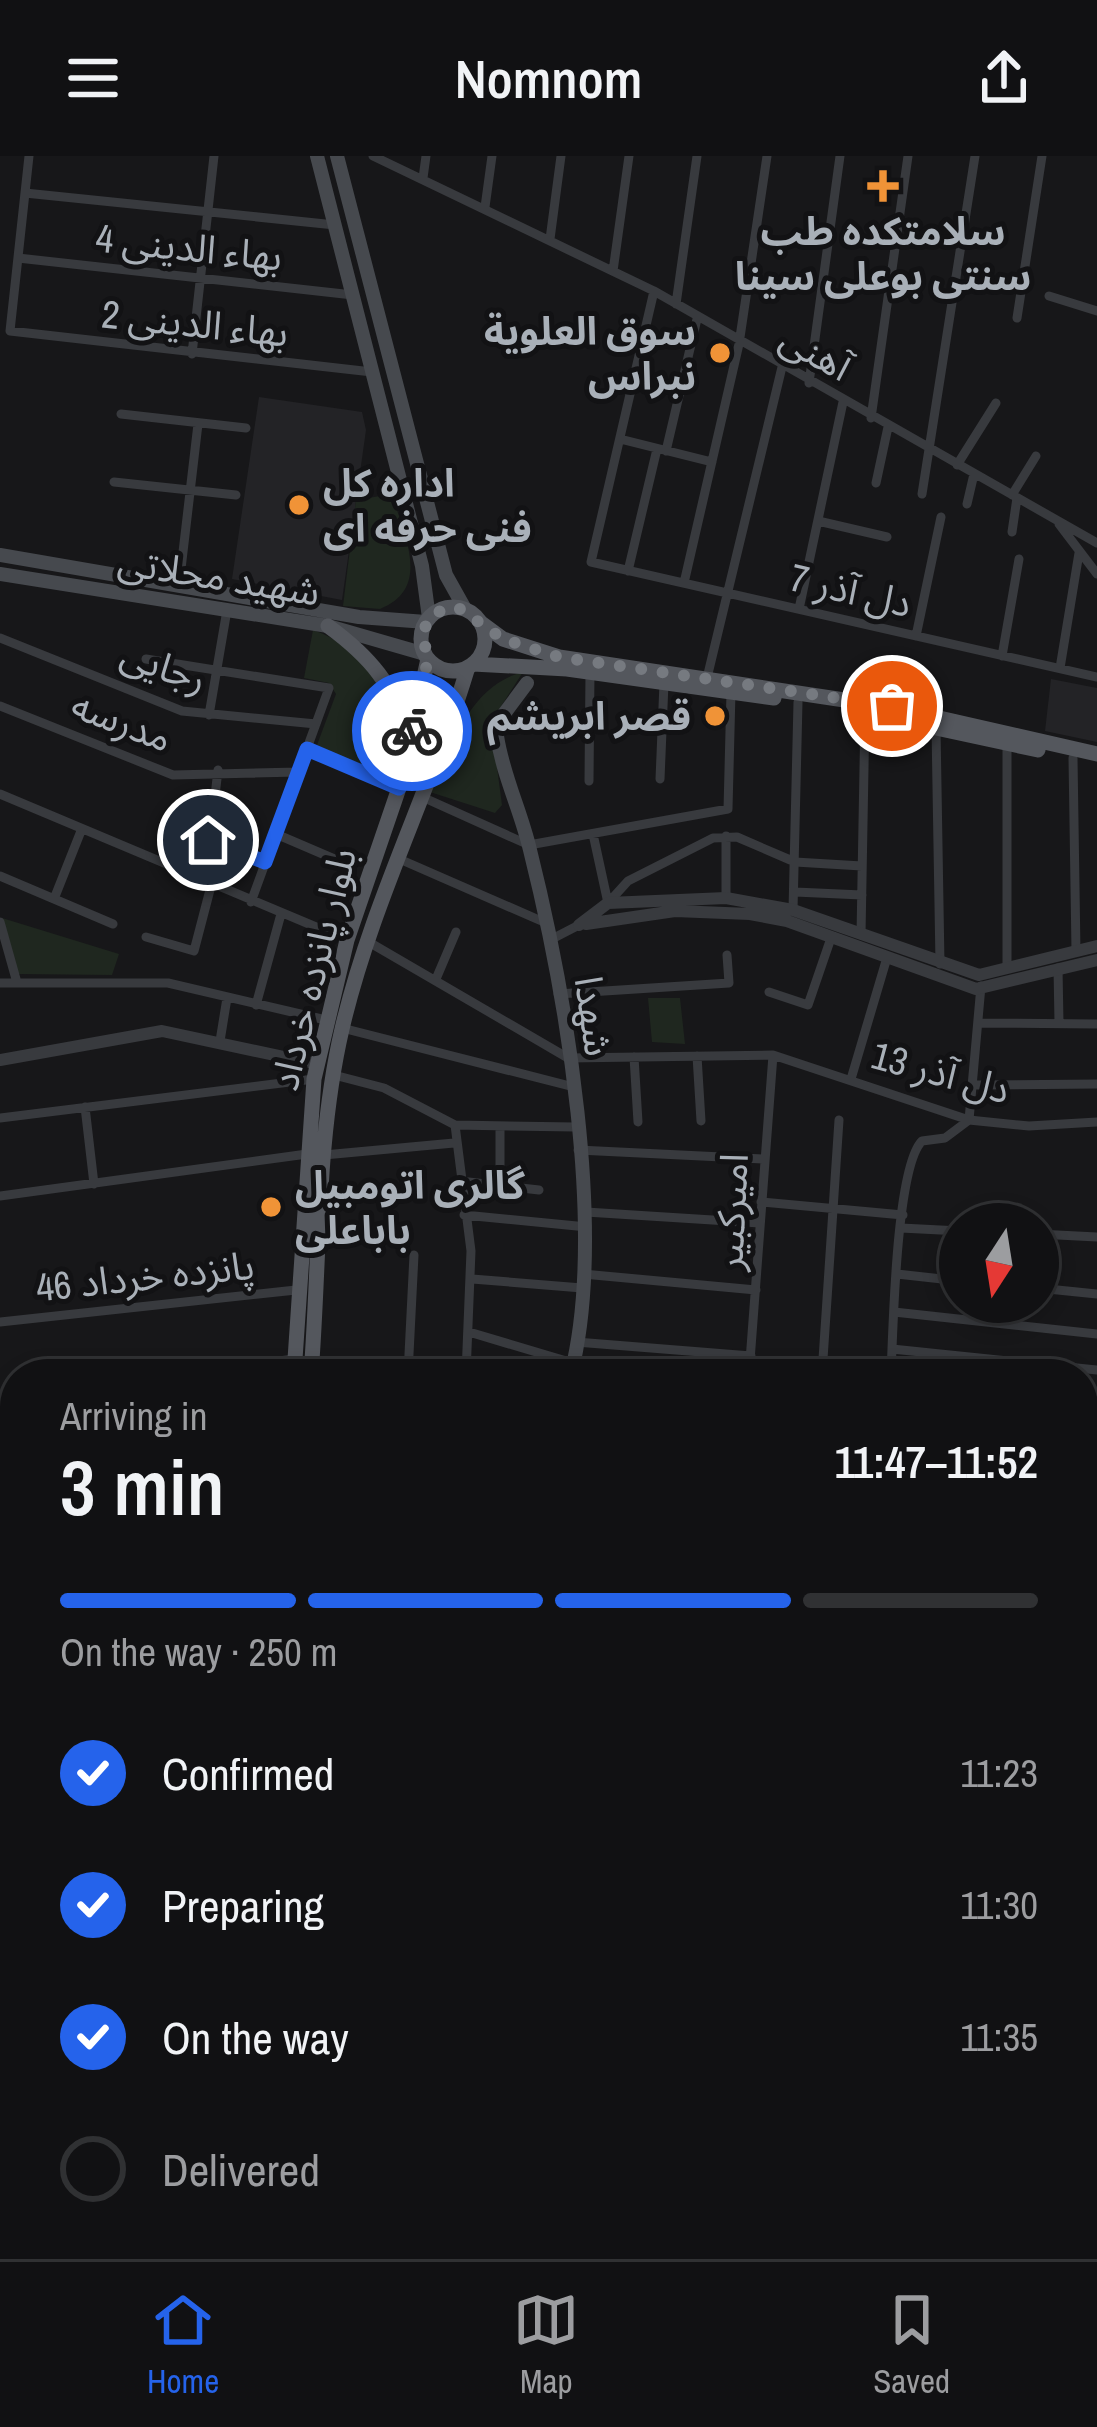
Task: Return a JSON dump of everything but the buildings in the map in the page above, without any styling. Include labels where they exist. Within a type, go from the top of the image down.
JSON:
[{"type":"main road","points":[[314,156],[374,372],[424,581],[428,620],[421,639],[426,656],[447,670],[470,666],[526,675],[567,669],[865,712],[1097,764]]},
{"type":"main road","points":[[337,156],[446,575],[465,609],[480,622],[503,639],[559,657],[892,706],[1097,754]]},
{"type":"main road","name":"شهید محلاتی","points":[[0,554],[381,618],[428,620]]},
{"type":"main road","name":"شهید محلاتی","points":[[0,574],[328,626],[380,638],[426,656]]},
{"type":"main road","points":[[424,581],[439,583],[446,575]]},
{"type":"main road","points":[[428,620],[449,607],[465,609]]},
{"type":"main road","points":[[380,638],[381,618]]},
{"type":"main road","points":[[470,666],[485,644],[480,622]]},
{"type":"main road","points":[[328,626],[382,676],[402,712],[409,747],[422,744],[435,757]]},
{"type":"main road","name":"بلوار پانزده خرداد","points":[[311,1359],[316,1072],[347,940],[399,788],[426,656]]},
{"type":"main road","name":"بلوار پانزده خرداد","points":[[294,1359],[296,1289],[315,1154],[342,1028],[395,857],[470,666]]},
{"type":"main road","name":"شهدا","points":[[526,675],[501,718],[497,736],[550,940],[568,1058],[586,1220],[573,1359]]},
{"type":"street","points":[[18,258],[29,156]]},
{"type":"street","points":[[192,354],[214,156]]},
{"type":"street","name":"آهنی","points":[[374,156],[654,291],[739,344],[1097,542]]},
{"type":"street","points":[[423,178],[426,156]]},
{"type":"street","points":[[485,207],[492,156]]},
{"type":"street","points":[[550,239],[561,156]]},
{"type":"street","points":[[614,271],[629,156]]},
{"type":"street","points":[[676,304],[697,156]]},
{"type":"street","points":[[684,584],[739,344],[767,156]]},
{"type":"street","points":[[809,383],[840,156]]},
{"type":"street","points":[[871,418],[908,156]]},
{"type":"street","points":[[922,494],[975,156]]},
{"type":"street","points":[[1017,318],[1042,156]]},
{"type":"street","points":[[25,193],[335,225]]},
{"type":"street","name":"بهاء الدینی 4","points":[[18,258],[354,295]]},
{"type":"street","name":"بهاء الدینی 2","points":[[18,258],[10,332],[374,372]]},
{"type":"street","points":[[654,291],[620,440],[712,462]]},
{"type":"street","points":[[1049,296],[1097,311]]},
{"type":"street","points":[[628,571],[697,319]]},
{"type":"street","points":[[707,677],[782,368]]},
{"type":"street","points":[[799,609],[843,402]]},
{"type":"street","points":[[957,465],[996,404]]},
{"type":"street","points":[[121,414],[246,428]]},
{"type":"street","points":[[179,586],[198,424]]},
{"type":"street","points":[[876,483],[888,427]]},
{"type":"street","name":"دل آذر 7","points":[[620,440],[591,562],[1097,677]]},
{"type":"street","points":[[1012,532],[1014,496],[1036,456]]},
{"type":"street","points":[[967,504],[974,474]]},
{"type":"street","points":[[114,482],[236,495]]},
{"type":"street","points":[[916,636],[941,517]]},
{"type":"street","points":[[1056,519],[1097,574]]},
{"type":"street","points":[[818,521],[887,537]]},
{"type":"street","points":[[1060,668],[1079,553]]},
{"type":"street","points":[[1002,656],[1019,559]]},
{"type":"street","points":[[209,715],[227,610]]},
{"type":"street","name":"رجایی","points":[[0,638],[182,711],[316,724]]},
{"type":"street","points":[[146,659],[329,688],[251,902]]},
{"type":"street","points":[[589,781],[590,672]]},
{"type":"street","points":[[660,779],[664,683]]},
{"type":"street","points":[[420,796],[529,845],[728,809],[731,692]]},
{"type":"street","points":[[793,910],[798,702]]},
{"type":"street","name":"مدرسه","points":[[0,706],[173,775],[218,770],[298,772]]},
{"type":"street","points":[[861,934],[865,712]]},
{"type":"street","points":[[936,728],[940,964]]},
{"type":"street","points":[[1007,743],[1007,968]]},
{"type":"street","points":[[307,749],[399,788]]},
{"type":"street","points":[[1073,758],[1076,951]]},
{"type":"street","points":[[213,813],[218,770]]},
{"type":"street","points":[[0,794],[347,940]]},
{"type":"street","points":[[54,899],[81,831]]},
{"type":"street","points":[[276,834],[340,861]]},
{"type":"street","points":[[593,834],[608,903]]},
{"type":"street","points":[[550,940],[579,925],[628,881],[726,836],[794,862],[862,866]]},
{"type":"street","points":[[726,836],[726,898]]},
{"type":"street","points":[[208,840],[265,862]]},
{"type":"street","points":[[395,857],[546,923]]},
{"type":"street","points":[[0,876],[113,924]]},
{"type":"street","points":[[146,937],[194,951],[212,886]]},
{"type":"street","points":[[795,892],[862,896]]},
{"type":"street","points":[[608,903],[726,898],[886,961],[980,981],[1097,960]]},
{"type":"street","points":[[579,925],[675,911],[793,910],[980,981],[1007,968],[1097,946]]},
{"type":"street","points":[[256,1005],[281,914]]},
{"type":"street","points":[[0,922],[16,980]]},
{"type":"street","points":[[436,979],[456,932]]},
{"type":"street","points":[[769,992],[808,1005],[831,938]]},
{"type":"street","points":[[367,941],[568,1058]]},
{"type":"street","points":[[558,994],[729,983],[727,955]]},
{"type":"street","points":[[851,1079],[886,961]]},
{"type":"street","points":[[1058,968],[1059,1023]]},
{"type":"street","points":[[892,1359],[901,1228],[916,1145],[958,1132],[969,1120],[976,1085],[980,981]]},
{"type":"street","points":[[0,982],[169,983],[326,1020]]},
{"type":"street","points":[[220,1041],[227,998]]},
{"type":"street","points":[[980,1023],[1097,1024]]},
{"type":"street","points":[[342,1028],[571,1086]]},
{"type":"street","points":[[0,1060],[143,1030],[220,1041],[316,1072]]},
{"type":"street","name":"دل آذر 13","points":[[568,1058],[772,1054],[969,1120],[1029,1126],[1097,1122]]},
{"type":"street","name":"امیرکبیر","points":[[751,1359],[772,1054]]},
{"type":"street","points":[[697,1056],[701,1120]]},
{"type":"street","points":[[634,1057],[638,1122]]},
{"type":"street","points":[[0,1118],[316,1072]]},
{"type":"street","points":[[333,1075],[384,1088],[455,1125],[575,1127]]},
{"type":"street","points":[[976,1085],[1097,1084]]},
{"type":"street","points":[[85,1107],[94,1184]]},
{"type":"street","points":[[823,1359],[837,1209],[839,1120]]},
{"type":"street","points":[[455,1125],[472,1279],[467,1359]]},
{"type":"street","points":[[500,1127],[500,1166]]},
{"type":"street","points":[[0,1196],[315,1154],[454,1143]]},
{"type":"street","points":[[578,1150],[763,1160]]},
{"type":"street","points":[[460,1181],[538,1190]]},
{"type":"street","points":[[761,1202],[903,1215]]},
{"type":"street","points":[[464,1215],[760,1223]]},
{"type":"street","points":[[901,1228],[939,1230]]},
{"type":"street","points":[[1059,1235],[1097,1238]]},
{"type":"street","points":[[409,1359],[414,1255]]},
{"type":"street","points":[[897,1274],[939,1279]]},
{"type":"street","points":[[472,1279],[756,1290]]},
{"type":"street","name":"پانزده خرداد 46","points":[[0,1322],[296,1289]]},
{"type":"street","points":[[1059,1290],[1097,1294]]},
{"type":"street","points":[[894,1312],[1097,1334]]},
{"type":"street","points":[[469,1332],[544,1359]]},
{"type":"street","points":[[576,1342],[751,1356]]},
{"type":"street","points":[[892,1349],[990,1359]]},
{"type":"shaded area","name":"اداره کل فنی حرفه ای","points":[[259,397],[362,412],[366,430],[342,600],[232,579]]},
{"type":"shaded area","points":[[392,494],[410,559],[406,588],[380,609],[343,606],[356,500]]},
{"type":"shaded area","points":[[313,630],[354,654],[382,690],[395,734],[391,780],[317,745],[336,694],[329,683],[304,678]]},
{"type":"shaded area","points":[[523,672],[491,722],[502,805],[495,813],[430,792],[475,704],[504,679]]},
{"type":"shaded area","points":[[1051,679],[1097,688],[1097,742],[1045,731]]},
{"type":"shaded area","points":[[2,918],[119,954],[112,975],[18,974]]},
{"type":"shaded area","points":[[648,998],[680,998],[685,1044],[652,1042]]},
{"type":"way so far","points":[[412,731],[428,659],[422,647],[424,624],[449,607],[471,612],[503,639],[559,657],[892,706]]},
{"type":"place","name":"سلامتکده طب سنتی بوعلی سینا","points":[[883,186]]},
{"type":"place","name":"سوق العلوية نبراس","points":[[720,353]]},
{"type":"place","name":"اداره کل فنی حرفه ای","points":[[299,505]]},
{"type":"place","name":"قصر ابریشم","points":[[715,716]]},
{"type":"place","name":"گالری اتومبیل باباعلی","points":[[271,1207]]},
{"type":"route","points":[[208,840],[265,862],[307,749],[399,788],[412,731]]}]
